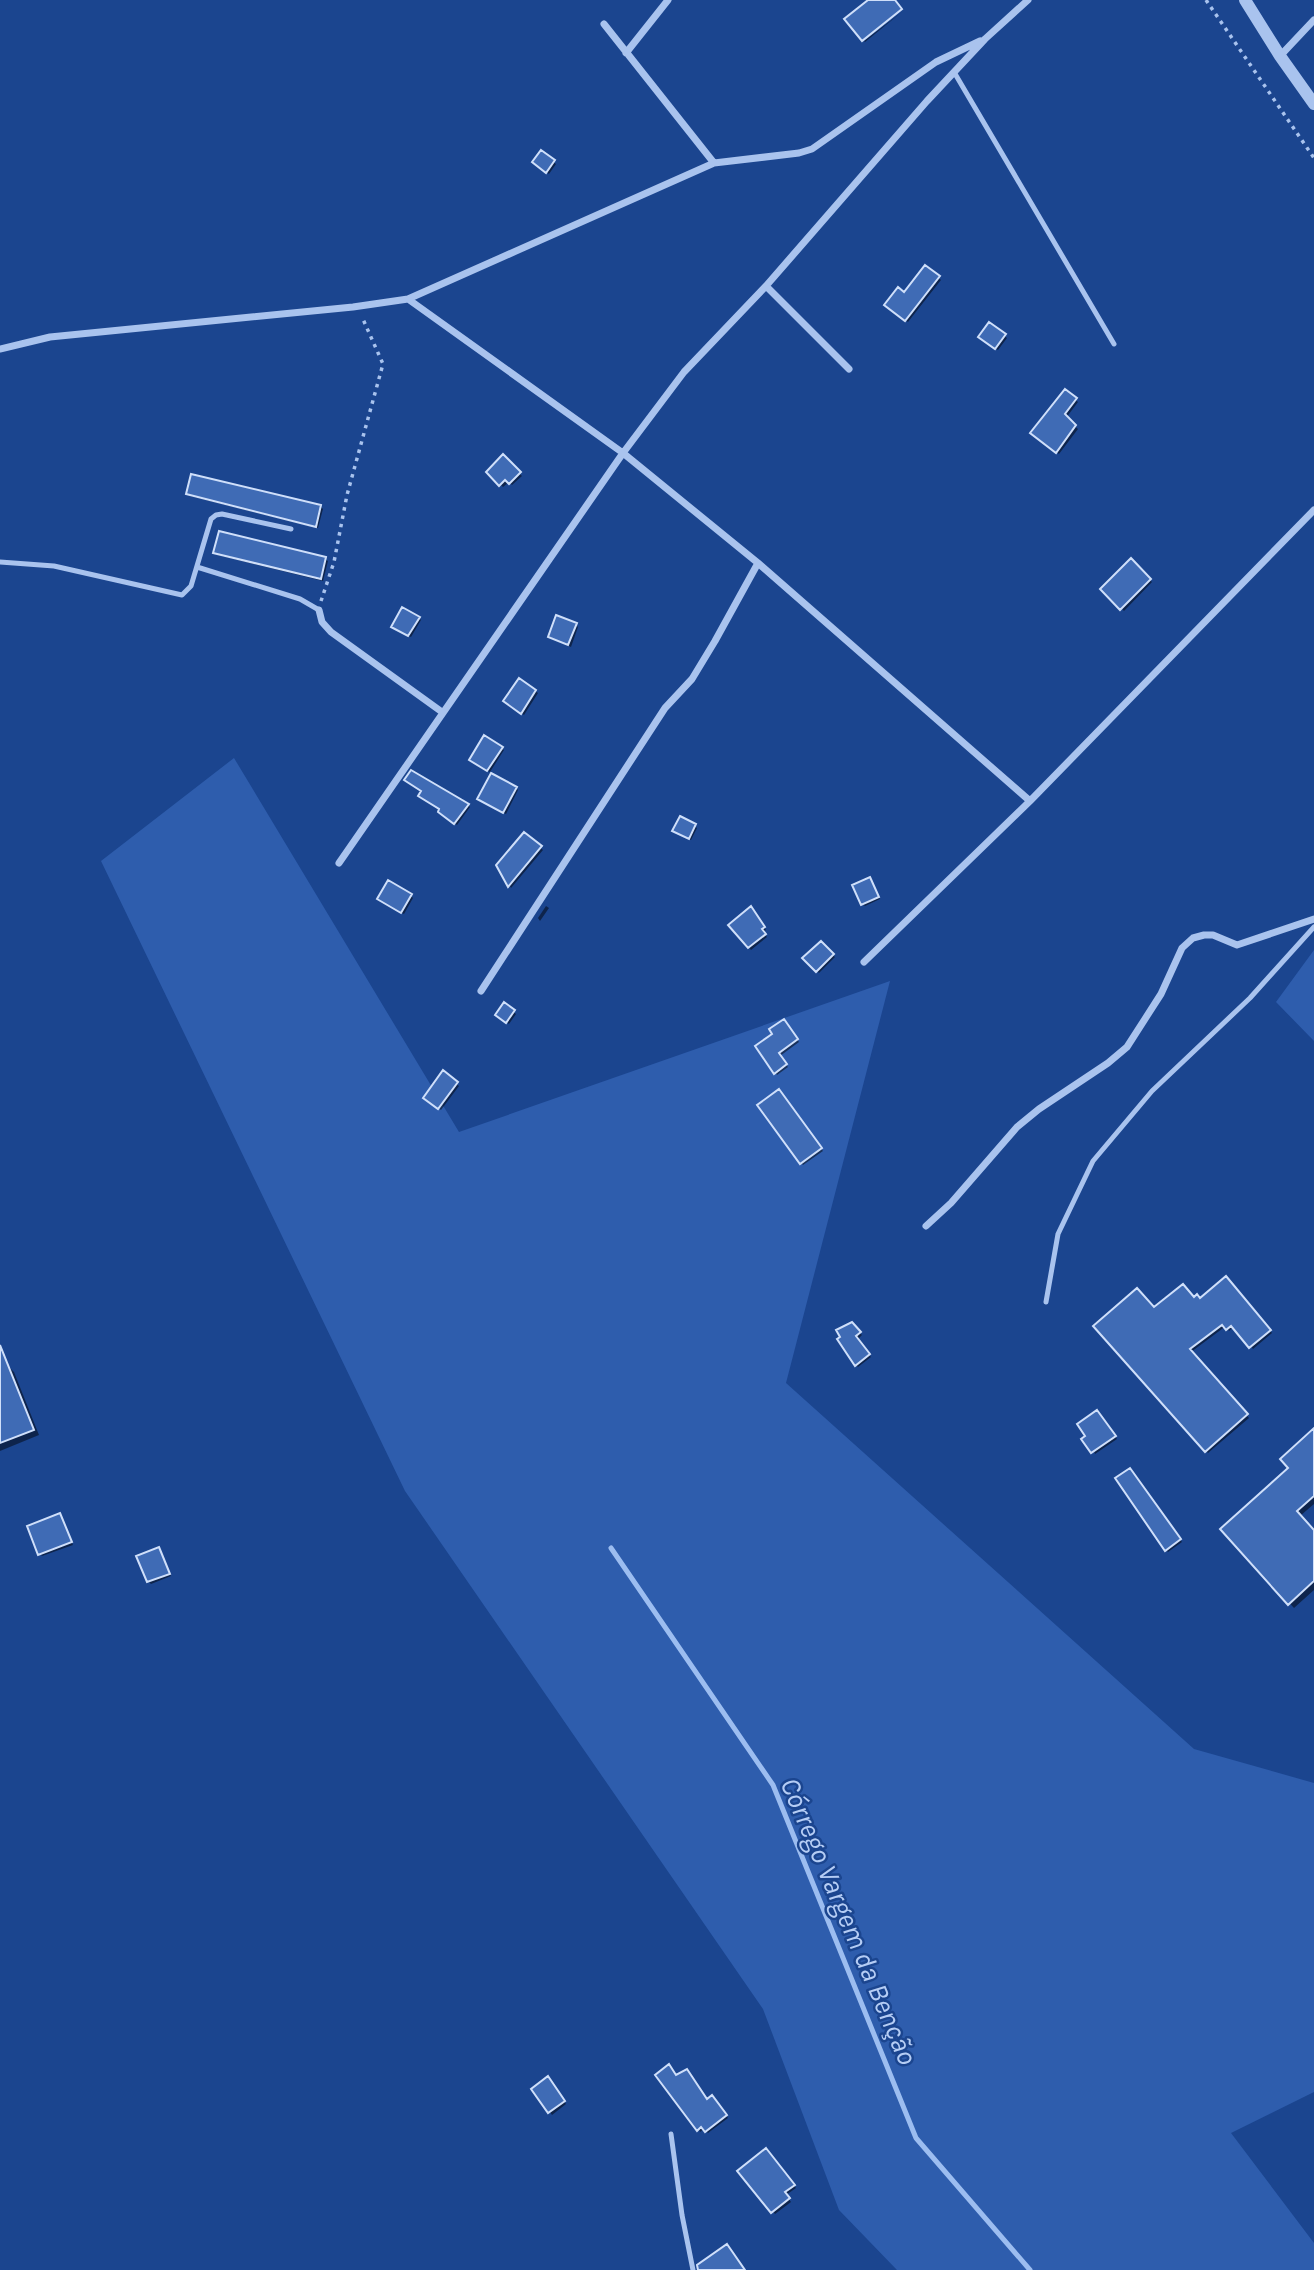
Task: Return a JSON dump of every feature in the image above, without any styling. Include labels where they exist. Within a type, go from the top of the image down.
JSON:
[{"type":"street","points":[[626,52],[668,0]]},
{"type":"street","points":[[339,863],[623,453],[684,372],[766,286],[954,72],[1028,0]]},
{"type":"street","points":[[1245,0],[1314,104]]},
{"type":"street","points":[[1280,55],[1314,20]]},
{"type":"street","points":[[604,24],[714,163]]},
{"type":"street","points":[[0,349],[50,337],[353,307],[408,299],[714,163],[799,153],[812,149],[936,62],[985,39]]},
{"type":"street","points":[[766,286],[849,369]]},
{"type":"street","points":[[408,299],[623,453],[758,563],[1030,801]]},
{"type":"street","points":[[864,962],[1030,801],[1314,510]]},
{"type":"street","points":[[481,991],[665,708],[692,679],[758,563]]},
{"type":"street","points":[[319,610],[322,622],[331,632],[442,712]]},
{"type":"street","points":[[926,1226],[951,1203],[1017,1127],[1127,1047],[1161,994],[1182,948],[1193,938],[1213,935],[1237,945],[1314,919]]},
{"type":"lane","points":[[954,72],[1114,344]]},
{"type":"lane","points":[[0,562],[54,566],[182,595],[191,586],[211,519],[216,515],[291,529]]},
{"type":"lane","points":[[197,567],[300,599],[319,610]]},
{"type":"lane","points":[[1046,1302],[1058,1234],[1093,1161],[1152,1091],[1250,998],[1314,927]]},
{"type":"lane","points":[[671,2134],[693,2270]]},
{"type":"path","points":[[1206,0],[1314,158]]},
{"type":"path","points":[[319,610],[334,562],[347,495],[383,364],[363,319],[353,307]]},
{"type":"shaded area","points":[[234,758],[459,1132],[890,981],[786,1383],[1194,1749],[1314,1783],[1314,2092],[1231,2133],[1314,2243],[1314,2270],[897,2270],[839,2210],[763,2009],[405,1491],[101,861]]},
{"type":"shaded area","points":[[1314,950],[1314,1041],[1276,1002]]},
{"type":"building","points":[[868,0],[895,0],[902,9],[862,41],[844,19]]},
{"type":"building","points":[[541,150],[555,160],[546,173],[532,162]]},
{"type":"building","points":[[925,265],[940,276],[905,321],[884,305],[898,287],[904,292]]},
{"type":"building","points":[[989,322],[1006,334],[995,349],[978,337]]},
{"type":"building","points":[[1065,389],[1077,398],[1065,414],[1076,425],[1056,453],[1030,433]]},
{"type":"building","points":[[503,454],[521,472],[509,484],[505,480],[499,486],[486,472]]},
{"type":"building","points":[[191,474],[321,505],[316,527],[186,494]]},
{"type":"building","points":[[219,531],[326,557],[321,579],[213,553]]},
{"type":"building","points":[[1131,558],[1151,579],[1120,610],[1100,589]]},
{"type":"building","points":[[402,607],[420,617],[408,636],[391,627]]},
{"type":"building","points":[[556,615],[577,623],[568,645],[548,637]]},
{"type":"building","points":[[519,678],[536,690],[521,714],[503,701]]},
{"type":"building","points":[[484,735],[503,747],[487,771],[469,760]]},
{"type":"building","points":[[411,770],[469,804],[454,824],[438,812],[439,809],[418,796],[421,791],[404,780]]},
{"type":"building","points":[[491,773],[517,787],[503,813],[477,799]]},
{"type":"building","points":[[680,816],[696,824],[689,839],[672,831]]},
{"type":"building","points":[[524,832],[542,846],[508,887],[496,865]]},
{"type":"building","points":[[870,877],[879,897],[861,905],[852,885]]},
{"type":"building","points":[[388,880],[412,894],[401,913],[377,899]]},
{"type":"building","points":[[751,906],[765,927],[762,929],[766,934],[748,948],[728,925]]},
{"type":"building","points":[[821,941],[834,954],[816,972],[802,958]]},
{"type":"building","points":[[504,1002],[515,1010],[506,1023],[495,1015]]},
{"type":"building","points":[[784,1019],[798,1039],[779,1053],[787,1064],[774,1074],[755,1046],[772,1034],[769,1029]]},
{"type":"building","points":[[443,1070],[458,1082],[438,1109],[423,1098]]},
{"type":"building","points":[[779,1089],[822,1148],[800,1164],[757,1105]]},
{"type":"building","points":[[1226,1276],[1271,1330],[1249,1348],[1231,1326],[1226,1330],[1222,1325],[1190,1349],[1248,1414],[1205,1452],[1093,1326],[1137,1288],[1154,1307],[1183,1284],[1194,1297],[1197,1294],[1200,1298]]},
{"type":"building","points":[[852,1322],[861,1332],[856,1336],[870,1354],[855,1366],[837,1339],[840,1337],[836,1330]]},
{"type":"building","points":[[0,1345],[34,1430],[0,1443]]},
{"type":"building","points":[[1097,1410],[1116,1436],[1091,1453],[1081,1439],[1085,1436],[1077,1424]]},
{"type":"building","points":[[1314,1428],[1314,1496],[1297,1511],[1314,1530],[1314,1581],[1288,1605],[1220,1529],[1288,1468],[1280,1459]]},
{"type":"building","points":[[1130,1468],[1181,1539],[1165,1551],[1115,1478]]},
{"type":"building","points":[[60,1513],[72,1542],[38,1555],[27,1526]]},
{"type":"building","points":[[159,1547],[170,1574],[147,1582],[136,1556]]},
{"type":"building","points":[[669,2064],[676,2075],[687,2069],[707,2099],[712,2095],[727,2115],[705,2132],[701,2127],[697,2131],[655,2075]]},
{"type":"building","points":[[548,2076],[565,2101],[548,2113],[531,2089]]},
{"type":"building","points":[[766,2148],[795,2185],[785,2192],[790,2198],[771,2213],[737,2171]]},
{"type":"building","points":[[727,2244],[745,2270],[698,2270],[697,2265]]},
{"type":"waterway","name":"Córrego Vargem da Benção","points":[[611,1548],[773,1785],[916,2138],[1030,2270]]}]
